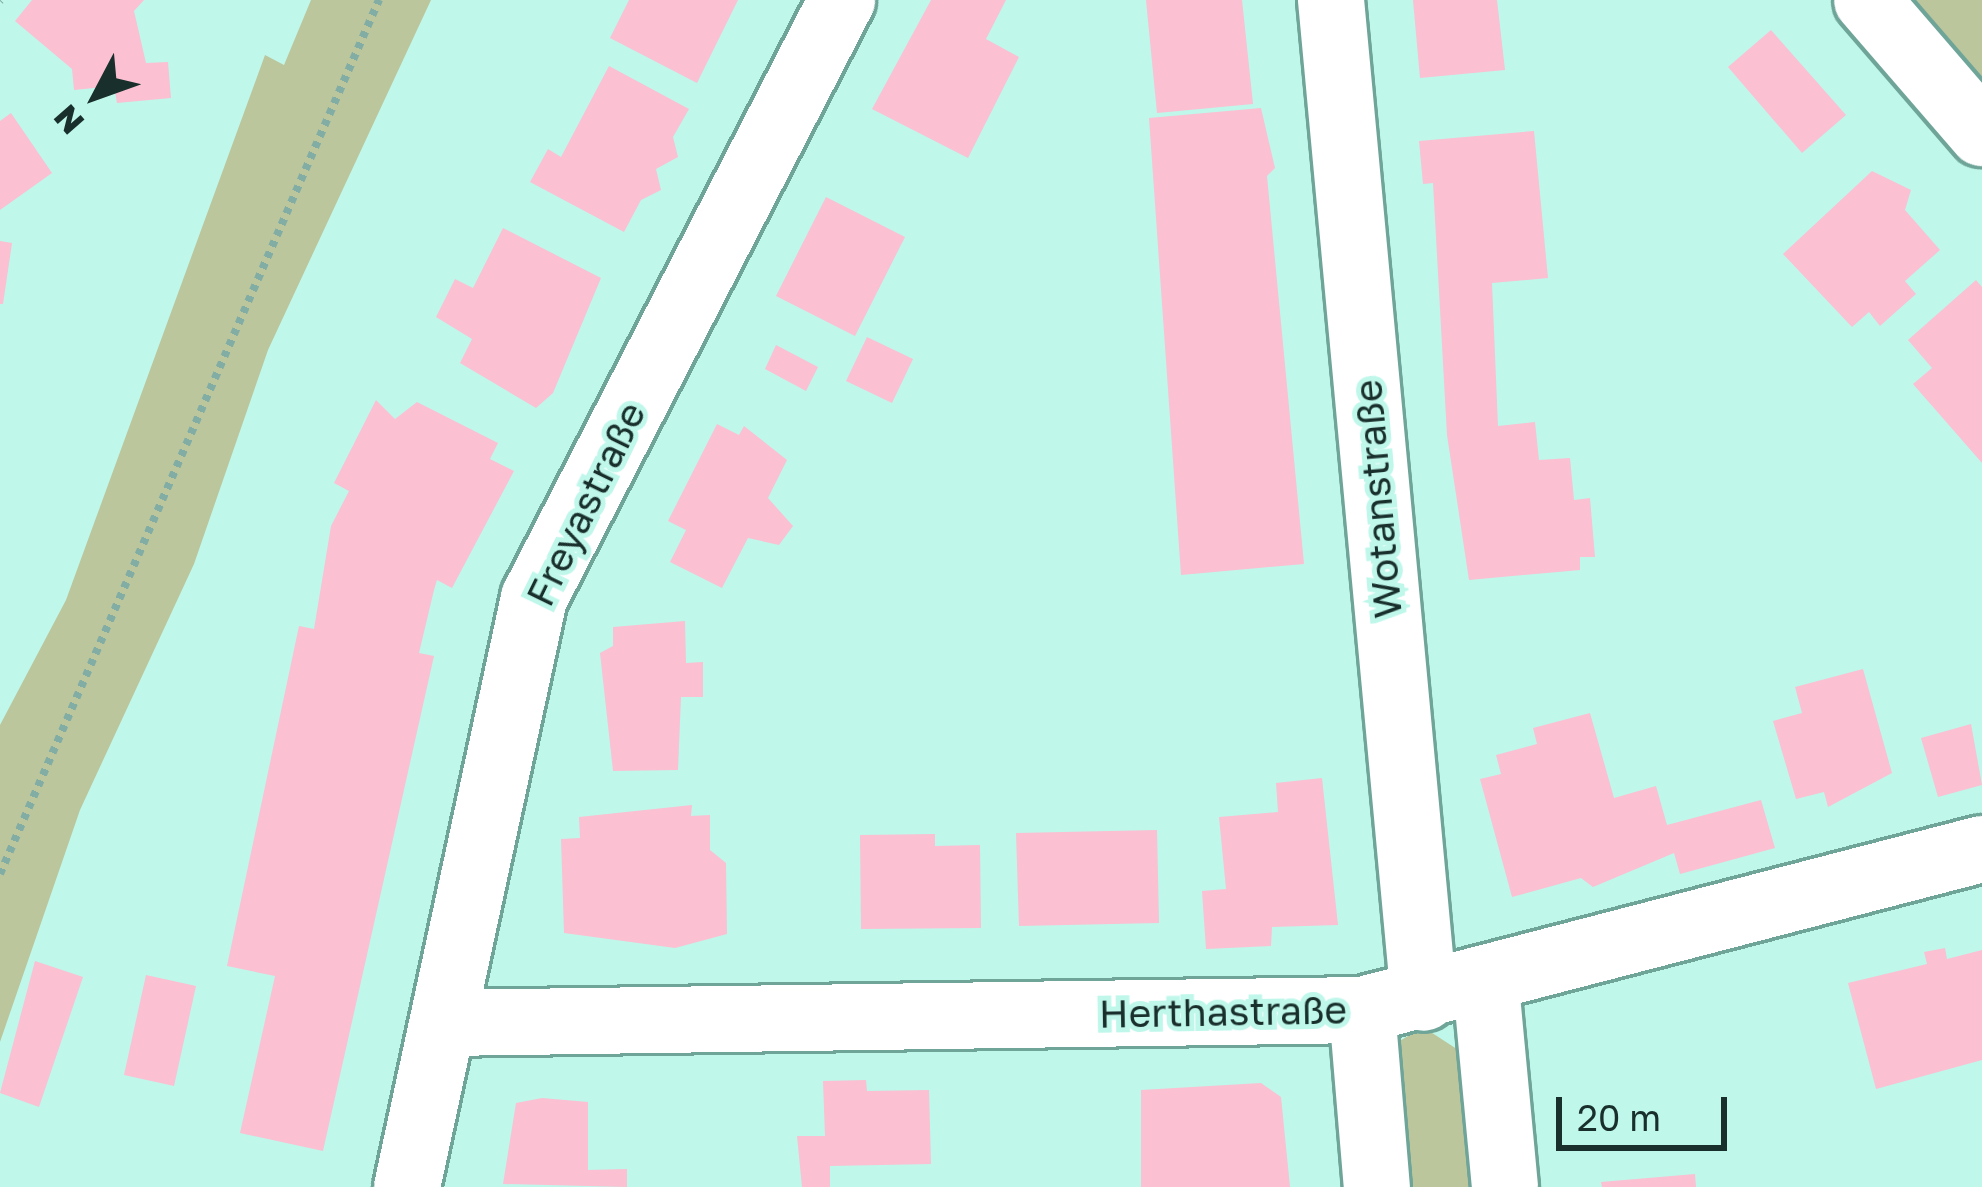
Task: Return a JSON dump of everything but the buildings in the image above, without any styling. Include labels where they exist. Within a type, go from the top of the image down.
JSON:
[{"type":"street","name":"Freyastraße","points":[[407,1187],[534,598],[842,0]]},
{"type":"street","name":"Wotanstraße","points":[[1331,0],[1424,998],[1505,1187]]},
{"type":"street","points":[[1867,0],[1982,134]]},
{"type":"street","name":"Herthastraße","points":[[444,1023],[1424,998],[1982,849]]},
{"type":"street","name":"Wotanstraße","points":[[1377,1187],[1424,998]]},
{"type":"path","points":[[0,874],[379,0]]},
{"type":"green space","points":[[311,0],[431,0],[268,350],[194,564],[80,810],[0,1042],[0,725],[66,600],[265,55],[284,65]]},
{"type":"green space","points":[[1905,0],[1982,0],[1982,90]]},
{"type":"green space","points":[[1423,1027],[1469,1057],[1483,1187],[1397,1187],[1393,1045]]}]
